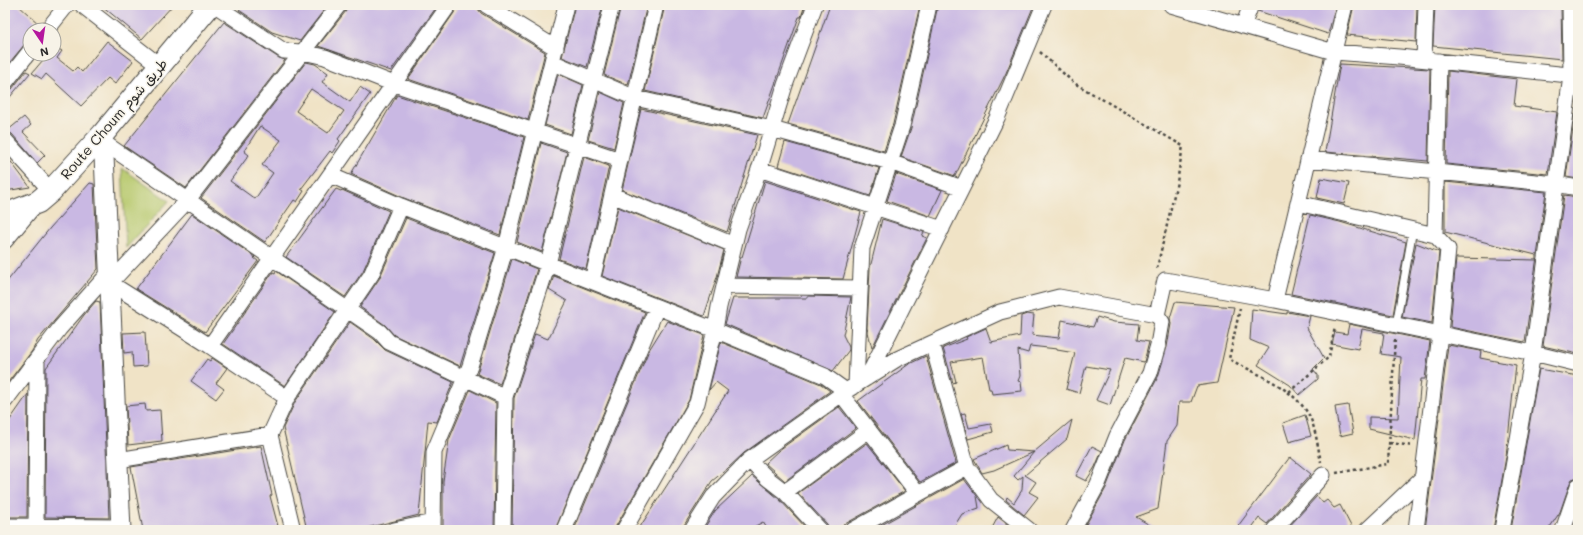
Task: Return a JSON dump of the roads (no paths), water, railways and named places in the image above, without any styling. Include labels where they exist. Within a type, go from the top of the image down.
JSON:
[{"type":"highway","name":"Route Choum طريق شوم","points":[[5,215],[45,197],[103,138],[210,5]]},
{"type":"street","points":[[53,22],[67,5]]},
{"type":"street","points":[[82,5],[160,66]]},
{"type":"street","points":[[215,5],[284,51],[303,52],[325,57],[394,84],[620,160]]},
{"type":"street","points":[[5,401],[60,328],[187,200],[339,5]]},
{"type":"street","points":[[210,346],[449,5]]},
{"type":"street","points":[[486,5],[556,48]]},
{"type":"street","points":[[394,530],[433,526],[434,452],[470,366],[506,247],[566,5]]},
{"type":"street","points":[[503,530],[505,397],[548,264],[612,5]]},
{"type":"street","points":[[592,281],[656,5]]},
{"type":"street","points":[[624,530],[697,403],[738,229],[759,169],[785,85],[815,5]]},
{"type":"street","points":[[918,494],[868,430],[852,387],[862,248],[902,126],[929,5]]},
{"type":"street","points":[[852,387],[942,229],[997,118],[1044,5]]},
{"type":"street","points":[[1171,5],[1334,52],[1432,60],[1574,76]]},
{"type":"street","points":[[1243,26],[1250,5]]},
{"type":"street","points":[[1275,300],[1345,5]]},
{"type":"street","points":[[1426,5],[1432,60],[1437,172],[1435,235]]},
{"type":"street","points":[[1502,530],[1533,353],[1556,184],[1574,76],[1574,26],[1570,5]]},
{"type":"street","points":[[5,83],[22,61]]},
{"type":"street","points":[[552,62],[635,98],[772,129],[890,162],[962,188]]},
{"type":"street","points":[[103,138],[187,200],[380,332],[389,342],[505,397]]},
{"type":"street","points":[[5,526],[121,529],[103,138]]},
{"type":"street","points":[[5,140],[45,197],[5,241]]},
{"type":"street","points":[[1308,159],[1556,184],[1578,188]]},
{"type":"street","points":[[759,169],[942,229]]},
{"type":"street","points":[[330,175],[401,206],[715,330],[852,387]]},
{"type":"street","points":[[612,195],[734,245]]},
{"type":"street","points":[[1298,203],[1435,235],[1448,249],[1440,334],[1416,530]]},
{"type":"street","points":[[293,530],[270,435],[287,398],[371,275],[401,206]]},
{"type":"street","points":[[109,278],[287,398]]},
{"type":"street","points":[[1157,315],[1165,280],[1275,300],[1533,353],[1578,364]]},
{"type":"street","points":[[724,286],[860,288]]},
{"type":"street","points":[[692,530],[713,497],[749,460],[852,387],[897,359],[1000,312],[1059,297],[1157,315],[1162,322],[1158,345],[1150,373],[1117,436],[1098,484],[1073,530]]},
{"type":"street","points":[[564,530],[657,307]]},
{"type":"street","points":[[932,343],[967,467],[991,500],[1029,530]]},
{"type":"street","points":[[36,528],[37,359]]},
{"type":"street","points":[[785,492],[868,430]]},
{"type":"street","points":[[118,460],[270,435]]},
{"type":"street","points":[[749,460],[767,478],[785,492],[820,530]]},
{"type":"street","points":[[853,530],[967,467]]},
{"type":"street","points":[[1274,530],[1323,475]]},
{"type":"street","points":[[1367,530],[1422,478]]},
{"type":"street","points":[[1563,530],[1578,486]]},
{"type":"lane","points":[[1396,325],[1413,229]]}]
